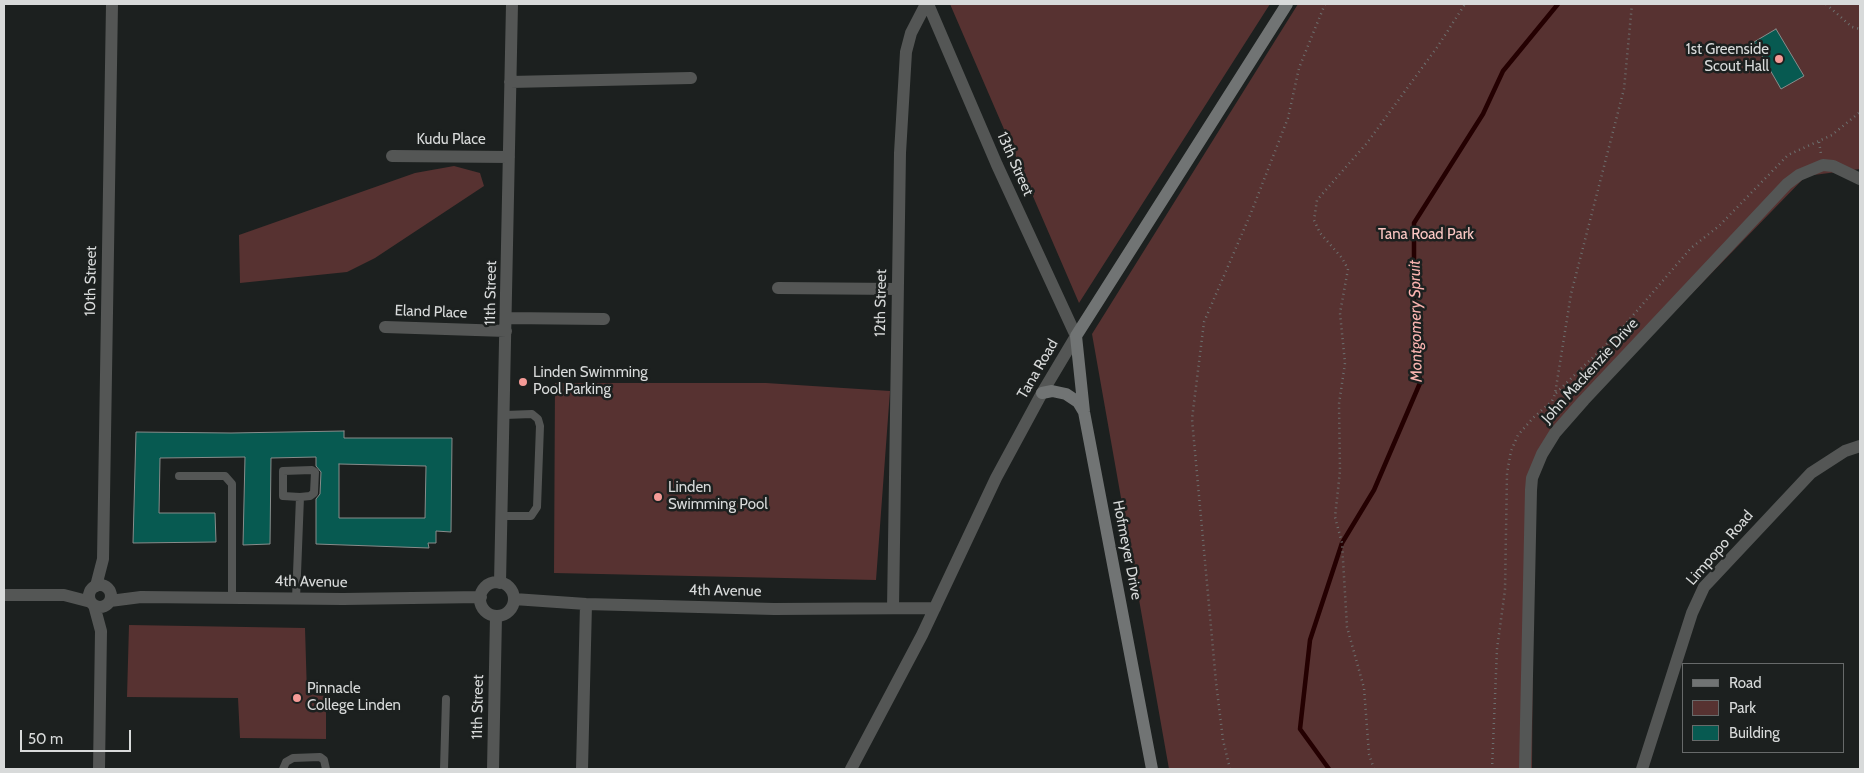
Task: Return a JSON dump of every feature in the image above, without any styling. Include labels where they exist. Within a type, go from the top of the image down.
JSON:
[{"type":"main road","name":"Tana Road","points":[[1076,336],[1287,4]]},
{"type":"main road","name":"Hofmeyer Drive","points":[[1076,336],[1084,412],[1152,769]]},
{"type":"main road","points":[[1042,393],[1052,391],[1066,394],[1078,402],[1084,412]]},
{"type":"street","name":"10th Street","points":[[99,769],[112,4]]},
{"type":"street","name":"11th Street","points":[[500,583],[503,516],[512,4]]},
{"type":"street","name":"12th Street","points":[[893,608],[900,153],[905,61],[911,33],[927,4]]},
{"type":"street","name":"13th Street","points":[[927,4],[997,165],[1076,336]]},
{"type":"street","points":[[510,82],[691,78]]},
{"type":"street","name":"Kudu Place","points":[[392,156],[509,156]]},
{"type":"street","name":"John Mackenzie Drive","points":[[1525,769],[1531,484],[1542,454],[1555,433],[1578,406],[1787,184],[1799,175],[1822,165],[1833,166],[1860,179]]},
{"type":"street","points":[[778,288],[898,289]]},
{"type":"street","name":"Eland Place","points":[[385,327],[506,325],[604,319]]},
{"type":"street","name":"Tana Road","points":[[851,769],[935,608],[996,478],[1042,393],[1076,336]]},
{"type":"street","name":"Limpopo Road","points":[[1642,769],[1692,613],[1704,587],[1811,473],[1845,451],[1860,446]]},
{"type":"street","points":[[500,583],[510,588],[514,599],[511,610],[502,616],[496,616],[490,615],[482,608],[481,597],[490,584],[500,583]]},
{"type":"street","name":"4th Avenue","points":[[4,595],[64,595],[71,591],[101,596],[130,593],[141,597],[296,599],[481,597]]},
{"type":"street","name":"4th Avenue","points":[[514,599],[586,604],[774,609],[935,608]]},
{"type":"street","points":[[582,769],[586,604]]},
{"type":"street","name":"11th Street","points":[[493,769],[496,616]]},
{"type":"lane","points":[[503,516],[531,516],[537,507],[540,426],[538,419],[532,414],[505,415]]},
{"type":"lane","points":[[312,470],[315,472],[314,493],[310,496],[300,497],[283,496],[283,471],[312,470]]},
{"type":"lane","points":[[179,476],[226,476],[232,484],[232,597]]},
{"type":"lane","points":[[296,599],[300,497]]},
{"type":"lane","points":[[444,769],[446,699]]},
{"type":"lane","points":[[283,769],[286,762],[293,758],[320,757],[324,760],[326,769]]},
{"type":"path","points":[[1230,769],[1216,682],[1192,419],[1195,390],[1204,322],[1251,213],[1288,118],[1299,68],[1325,4]]},
{"type":"path","points":[[1374,769],[1370,754],[1364,688],[1347,627],[1342,544],[1335,517],[1340,470],[1339,404],[1345,363],[1340,313],[1348,269],[1342,258],[1320,233],[1314,220],[1317,200],[1367,142],[1438,46],[1465,4]]},
{"type":"path","points":[[1492,769],[1497,648],[1505,590],[1507,473],[1511,451],[1518,435],[1532,418],[1552,400],[1555,394],[1571,294],[1624,89],[1632,4]]},
{"type":"path","points":[[1826,4],[1852,27],[1860,29]]},
{"type":"path","points":[[1555,394],[1617,334],[1691,248],[1719,226],[1788,155],[1832,135],[1860,112]]},
{"type":"green space","points":[[950,4],[1270,4],[1079,303]]},
{"type":"green space","name":"Tana Road Park","points":[[1298,4],[1860,4],[1860,169],[1806,176],[1560,429],[1534,480],[1532,769],[1169,769],[1092,334]]},
{"type":"green space","points":[[454,166],[480,173],[484,186],[375,258],[347,272],[240,283],[239,235],[415,173]]},
{"type":"green space","name":"Linden Swimming Pool","points":[[555,383],[766,383],[890,391],[876,580],[554,573]]},
{"type":"green space","points":[[129,625],[305,628],[307,694],[326,696],[326,739],[240,738],[238,698],[127,697]]},
{"type":"building","name":"1st Greenside Scout Hall","points":[[1776,29],[1804,76],[1781,89],[1754,42]]},
{"type":"building","points":[[344,431],[344,438],[452,438],[451,532],[436,531],[436,543],[428,543],[429,548],[316,544],[316,499],[320,494],[321,472],[316,466],[316,457],[271,458],[270,544],[243,545],[245,457],[160,458],[159,513],[215,513],[216,542],[133,543],[136,432]],"holes":[[[339,464],[426,466],[425,518],[339,518]]]},
{"type":"waterway","name":"Montgomery Spruit","points":[[1329,769],[1300,729],[1310,640],[1342,543],[1374,490],[1420,383],[1414,308],[1414,223],[1483,114],[1503,71],[1558,4]]},
{"type":"place","name":"1st Greenside Scout Hall","points":[[1779,59]]},
{"type":"place","name":"Linden Swimming Pool Parking","points":[[523,382]]},
{"type":"place","name":"Linden Swimming Pool","points":[[658,497]]},
{"type":"place","name":"Pinnacle College Linden","points":[[297,698]]}]
